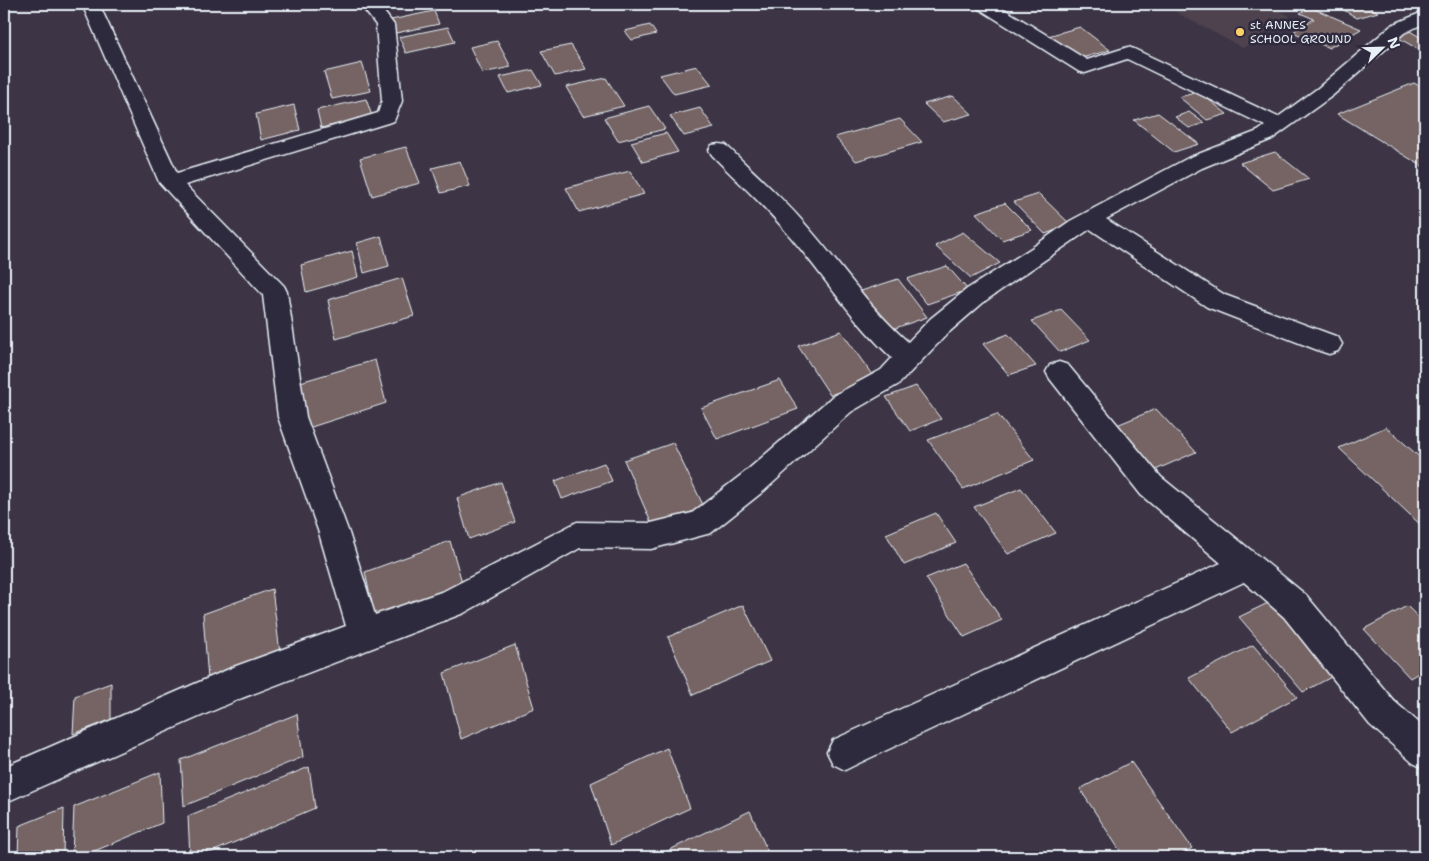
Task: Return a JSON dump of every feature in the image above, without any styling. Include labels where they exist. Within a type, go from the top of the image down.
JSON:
[{"type":"street","points":[[90,4],[170,182],[275,292],[292,417],[334,533],[366,635]]},
{"type":"street","points":[[170,182],[387,117],[392,102],[385,24],[369,4]]},
{"type":"street","points":[[984,4],[1085,67],[1128,53],[1279,125]]},
{"type":"street","points":[[4,785],[236,682],[453,602],[577,535],[651,536],[700,524],[755,481],[842,404],[890,377],[939,326],[976,295],[1090,219],[1195,163],[1265,135],[1325,92],[1398,29],[1420,24]]},
{"type":"street","points":[[719,150],[797,229],[845,291],[885,336],[908,358]]},
{"type":"street","points":[[1090,219],[1216,301],[1329,344]]},
{"type":"street","points":[[1059,372],[1151,486],[1295,606],[1382,713],[1425,751]]},
{"type":"street","points":[[845,752],[1246,566]]},
{"type":"shaded area","name":"st ANNES SCHOOL GROUND","points":[[1167,4],[1271,4],[1268,5],[1290,16],[1243,48],[1179,14]]},
{"type":"building","points":[[1334,4],[1364,4],[1378,12],[1357,18]]},
{"type":"building","points":[[1310,7],[1361,29],[1329,48],[1293,32],[1314,19],[1300,13]]},
{"type":"building","points":[[434,11],[439,24],[396,33],[391,20]]},
{"type":"building","points":[[650,25],[656,34],[632,40],[625,31]]},
{"type":"building","points":[[448,27],[455,42],[406,53],[399,37]]},
{"type":"building","points":[[1080,27],[1110,50],[1078,59],[1048,36]]},
{"type":"building","points":[[1408,30],[1425,40],[1425,50],[1421,51],[1392,34]]},
{"type":"building","points":[[497,41],[511,67],[482,73],[470,47]]},
{"type":"building","points":[[571,45],[586,69],[555,76],[541,51]]},
{"type":"building","points":[[362,63],[371,91],[332,99],[324,72]]},
{"type":"building","points":[[697,66],[712,85],[674,94],[660,75]]},
{"type":"building","points":[[533,70],[542,85],[508,93],[500,77]]},
{"type":"building","points":[[606,78],[624,106],[583,116],[566,87]]},
{"type":"building","points":[[1414,83],[1425,89],[1425,168],[1337,114]]},
{"type":"building","points":[[1199,92],[1227,114],[1207,120],[1179,97]]},
{"type":"building","points":[[953,96],[972,114],[943,122],[924,104]]},
{"type":"building","points":[[366,99],[372,116],[321,128],[317,110]]},
{"type":"building","points":[[294,105],[300,130],[261,140],[256,114]]},
{"type":"building","points":[[649,106],[665,129],[618,141],[604,118]]},
{"type":"building","points":[[700,108],[714,128],[684,136],[670,116]]},
{"type":"building","points":[[1189,112],[1204,123],[1189,128],[1175,117]]},
{"type":"building","points":[[1158,113],[1199,144],[1174,152],[1134,120]]},
{"type":"building","points":[[900,119],[922,142],[856,161],[835,137]]},
{"type":"building","points":[[666,133],[678,152],[643,162],[631,142]]},
{"type":"building","points":[[406,147],[420,183],[372,196],[360,158]]},
{"type":"building","points":[[1275,152],[1309,179],[1273,190],[1240,163]]},
{"type":"building","points":[[460,161],[470,186],[441,193],[432,168]]},
{"type":"building","points":[[630,171],[644,194],[579,212],[566,188]]},
{"type":"building","points":[[1039,194],[1071,225],[1045,234],[1014,202]]},
{"type":"building","points":[[1005,203],[1032,230],[1002,240],[976,213]]},
{"type":"building","points":[[963,232],[1000,263],[971,278],[935,246]]},
{"type":"building","points":[[381,236],[389,266],[364,273],[357,243]]},
{"type":"building","points":[[352,251],[358,277],[306,292],[301,265]]},
{"type":"building","points":[[947,266],[968,290],[927,304],[907,279]]},
{"type":"building","points":[[402,278],[414,316],[336,339],[328,300]]},
{"type":"building","points":[[898,279],[927,317],[884,332],[855,293]]},
{"type":"building","points":[[1061,310],[1090,340],[1060,352],[1032,321]]},
{"type":"building","points":[[841,331],[875,379],[830,395],[798,346]]},
{"type":"building","points":[[1008,334],[1036,366],[1009,375],[983,344]]},
{"type":"building","points":[[375,360],[386,403],[305,429],[297,383]]},
{"type":"building","points":[[780,380],[798,409],[717,439],[701,408]]},
{"type":"building","points":[[916,386],[941,419],[910,431],[886,397]]},
{"type":"building","points":[[1156,409],[1196,452],[1151,472],[1112,427]]},
{"type":"building","points":[[997,414],[1034,460],[963,489],[928,440]]},
{"type":"building","points":[[1386,427],[1425,462],[1425,529],[1339,448]]},
{"type":"building","points":[[673,443],[704,507],[653,527],[624,460]]},
{"type":"building","points":[[604,463],[612,481],[562,499],[555,481]]},
{"type":"building","points":[[501,482],[515,522],[469,539],[457,498]]},
{"type":"building","points":[[1021,488],[1056,533],[1008,554],[974,507]]},
{"type":"building","points":[[936,513],[956,543],[904,565],[886,534]]},
{"type":"building","points":[[450,541],[464,589],[376,623],[365,572]]},
{"type":"building","points":[[963,563],[1002,620],[964,637],[926,578]]},
{"type":"building","points":[[272,589],[280,653],[208,680],[203,614]]},
{"type":"building","points":[[1270,602],[1335,675],[1303,692],[1239,617]]},
{"type":"building","points":[[743,605],[770,661],[693,695],[668,637]]},
{"type":"building","points":[[1407,606],[1425,624],[1425,669],[1410,678],[1364,629]]},
{"type":"building","points":[[515,645],[534,708],[461,739],[444,673]]},
{"type":"building","points":[[1253,645],[1297,697],[1232,732],[1189,678]]},
{"type":"building","points":[[111,683],[111,720],[73,734],[75,696]]},
{"type":"building","points":[[297,714],[303,757],[184,806],[181,760]]},
{"type":"building","points":[[667,748],[690,808],[611,845],[591,783]]},
{"type":"building","points":[[1131,762],[1192,848],[1176,857],[1124,857],[1080,789]]},
{"type":"building","points":[[309,767],[315,808],[200,857],[190,857],[188,816]]},
{"type":"building","points":[[160,772],[162,823],[80,857],[72,857],[74,807]]},
{"type":"building","points":[[64,808],[63,857],[18,857],[19,826]]},
{"type":"building","points":[[750,811],[770,857],[655,857]]},
{"type":"place","name":"st ANNES SCHOOL GROUND","points":[[1240,32]]}]
